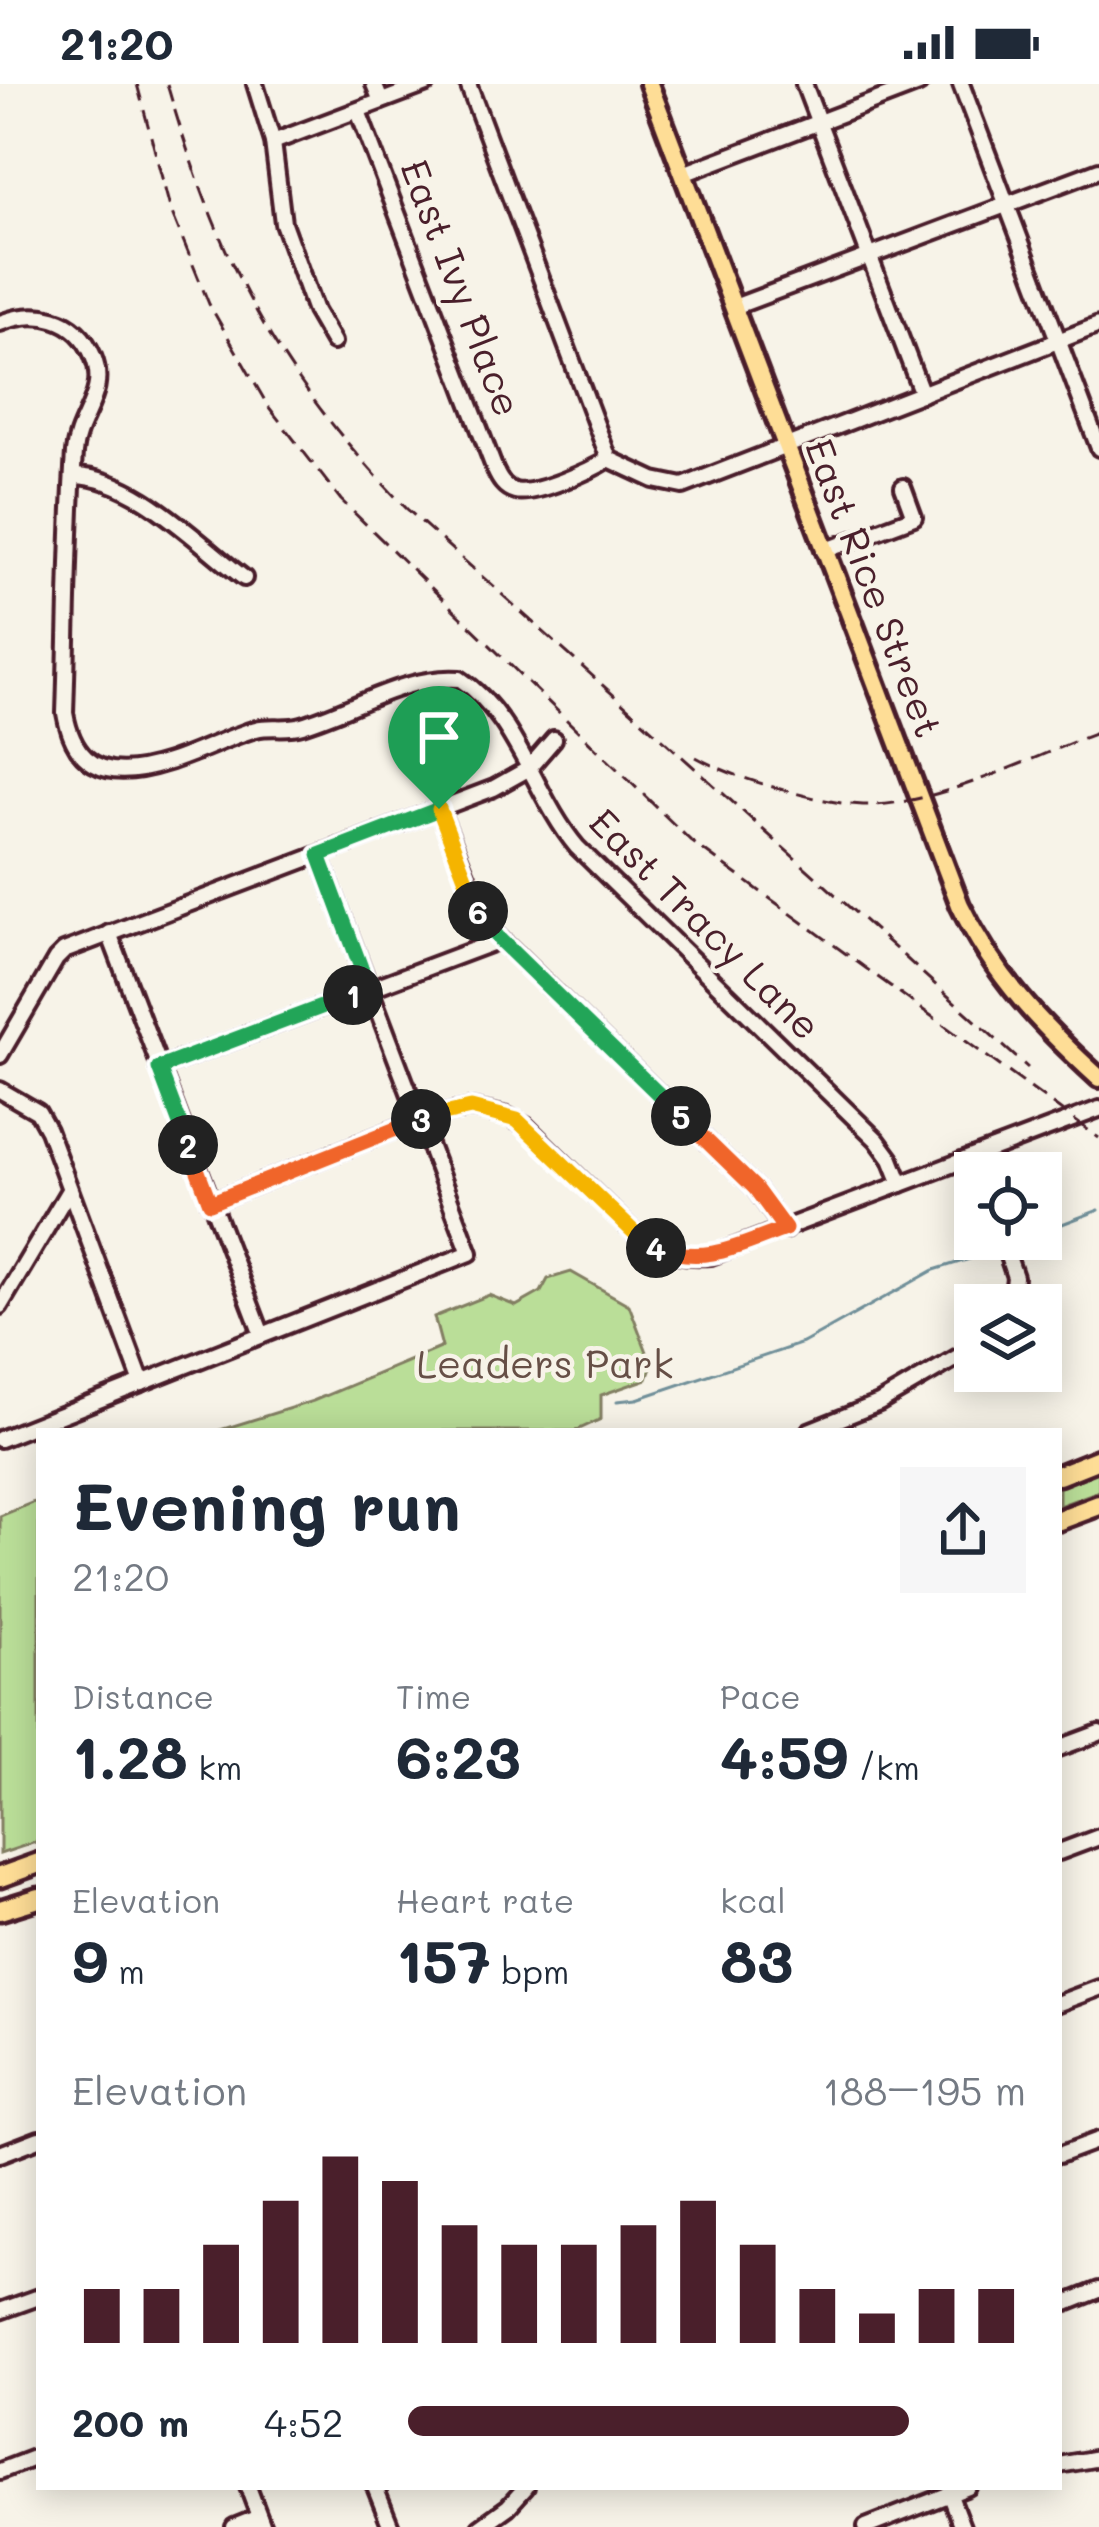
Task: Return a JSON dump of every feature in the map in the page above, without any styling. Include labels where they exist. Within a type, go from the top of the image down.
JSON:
[{"type":"highway","points":[[1062,1473],[1099,1459]]},
{"type":"highway","points":[[1062,1519],[1099,1504]]},
{"type":"highway","points":[[0,1877],[36,1864]]},
{"type":"highway","points":[[0,1910],[36,1899]]},
{"type":"main road","name":"East Rice Street","points":[[649,84],[970,926],[994,968],[1027,1010],[1099,1078]]},
{"type":"street","points":[[255,84],[273,142],[283,223],[315,311],[333,342]]},
{"type":"street","points":[[374,84],[381,101]]},
{"type":"street","points":[[273,142],[428,84]]},
{"type":"street","points":[[468,84],[609,459],[676,487],[1099,325]]},
{"type":"street","points":[[804,84],[922,394]]},
{"type":"street","points":[[683,174],[919,84]]},
{"type":"street","points":[[961,84],[1099,448]]},
{"type":"street","name":"East Ivy Place","points":[[358,111],[495,470],[506,487],[518,492],[534,489],[609,459]]},
{"type":"street","points":[[734,307],[1099,170]]},
{"type":"street","name":"East Tracy Lane","points":[[4,321],[27,315],[52,317],[78,335],[93,355],[98,388],[74,448],[65,713],[74,742],[92,760],[105,768],[143,772],[256,729],[302,725],[440,678],[460,679],[491,706],[577,848],[878,1140],[902,1184]]},
{"type":"street","points":[[74,476],[130,490],[244,578]]},
{"type":"street","points":[[824,550],[914,517],[903,487]]},
{"type":"street","points":[[0,1055],[8,1026],[59,955],[494,788],[528,770],[554,739]]},
{"type":"street","points":[[439,809],[482,919],[755,1188],[785,1229]]},
{"type":"street","points":[[0,1439],[470,1253],[319,855]]},
{"type":"street","points":[[109,933],[262,1335]]},
{"type":"street","points":[[159,1068],[500,940]]},
{"type":"street","points":[[0,1090],[38,1112],[142,1383]]},
{"type":"street","points":[[210,1203],[420,1119],[471,1108],[517,1120],[639,1237],[692,1258],[711,1256],[902,1184],[954,1170]]},
{"type":"street","points":[[1003,1152],[1099,1109]]},
{"type":"street","points":[[0,1306],[69,1190]]},
{"type":"street","points":[[816,1428],[879,1403],[954,1359]]},
{"type":"street","points":[[1062,1747],[1099,1733]]},
{"type":"street","points":[[1062,1851],[1099,1837]]},
{"type":"street","points":[[1062,2002],[1099,1988]]},
{"type":"street","points":[[0,2154],[36,2140]]},
{"type":"street","points":[[1062,2155],[1099,2140]]},
{"type":"street","points":[[1062,2305],[1099,2290]]},
{"type":"street","points":[[0,2311],[36,2297]]},
{"type":"street","points":[[2,2466],[36,2457]]},
{"type":"street","points":[[1062,2464],[1099,2458]]},
{"type":"street","points":[[234,2527],[261,2522],[249,2490]]},
{"type":"street","points":[[376,2490],[391,2527]]},
{"type":"street","points":[[480,2527],[523,2490]]},
{"type":"street","points":[[866,2527],[958,2490]]},
{"type":"street","points":[[949,2493],[962,2527]]},
{"type":"green space","name":"Leaders Park","points":[[571,1272],[629,1305],[652,1365],[647,1379],[601,1395],[601,1419],[582,1428],[227,1428],[313,1401],[442,1347],[434,1317],[489,1295],[516,1306],[541,1292],[548,1279]]},
{"type":"green space","points":[[1099,1469],[1099,1491],[1062,1505],[1062,1484]]},
{"type":"green space","points":[[36,1501],[36,1842],[0,1854],[0,1516]]},
{"type":"waterway","points":[[1062,1224],[1099,1210]]},
{"type":"waterway","points":[[617,1401],[637,1399],[803,1343],[934,1270],[966,1260]]},
{"type":"railway","points":[[137,84],[170,208],[209,304],[268,406],[341,500],[691,841],[1099,1138]]},
{"type":"railway","points":[[167,84],[208,207],[257,313],[287,362],[361,459],[407,509],[1028,1068]]},
{"type":"railway","points":[[696,757],[742,777],[809,796],[854,804],[891,803],[951,789],[1099,732]]},
{"type":"route","points":[[439,809],[488,927],[755,1188],[785,1229],[711,1256],[692,1258],[655,1248],[526,1126],[507,1115],[471,1108],[420,1119],[210,1203],[159,1068],[369,989],[319,855],[439,809]]}]
